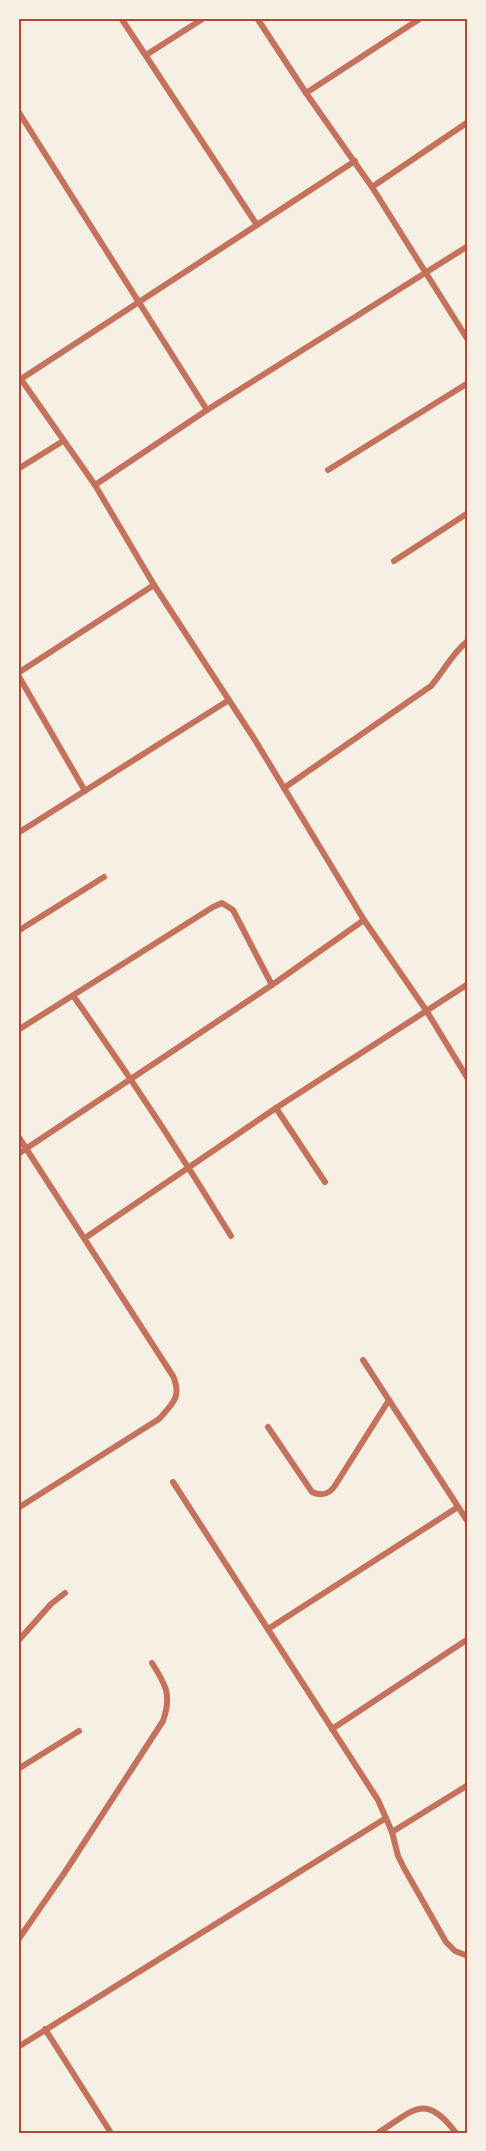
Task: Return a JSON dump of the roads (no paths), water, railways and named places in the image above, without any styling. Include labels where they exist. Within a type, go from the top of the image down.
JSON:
[{"type":"street","points":[[121,18],[257,225]]},
{"type":"street","points":[[146,55],[204,18]]},
{"type":"street","points":[[257,18],[372,187],[468,340]]},
{"type":"street","points":[[306,93],[421,18]]},
{"type":"street","points":[[18,111],[207,410]]},
{"type":"street","points":[[372,187],[468,122]]},
{"type":"street","points":[[354,161],[139,302],[19,377],[94,485],[364,920],[426,1010],[468,1079]]},
{"type":"street","points":[[94,485],[207,410],[468,246]]},
{"type":"street","points":[[328,470],[468,383]]},
{"type":"street","points":[[18,469],[63,441]]},
{"type":"street","points":[[394,561],[468,513]]},
{"type":"street","points":[[85,791],[18,674],[154,585]]},
{"type":"street","points":[[284,788],[431,686],[444,671],[453,655],[468,640]]},
{"type":"street","points":[[18,833],[229,700]]},
{"type":"street","points":[[18,932],[104,877]]},
{"type":"street","points":[[18,1030],[222,903],[232,910],[272,985]]},
{"type":"street","points":[[18,1154],[272,985],[364,920]]},
{"type":"street","points":[[85,1238],[276,1108],[468,984]]},
{"type":"street","points":[[74,997],[131,1078],[231,1236]]},
{"type":"street","points":[[276,1108],[325,1182]]},
{"type":"street","points":[[18,1136],[173,1376],[178,1389],[175,1401],[159,1419],[18,1508]]},
{"type":"street","points":[[363,1360],[468,1522]]},
{"type":"street","points":[[268,1426],[312,1492],[319,1495],[326,1494],[336,1484],[389,1400]]},
{"type":"street","points":[[173,1482],[378,1800],[392,1832],[398,1856],[446,1942],[455,1952],[468,1956]]},
{"type":"street","points":[[268,1629],[458,1507]]},
{"type":"street","points":[[18,1641],[51,1604],[65,1593]]},
{"type":"street","points":[[332,1729],[468,1639]]},
{"type":"street","points":[[18,1940],[163,1721],[167,1709],[168,1692],[164,1681],[152,1663]]},
{"type":"street","points":[[18,1769],[80,1731]]},
{"type":"street","points":[[392,1832],[468,1785]]},
{"type":"street","points":[[18,2047],[386,1818]]},
{"type":"street","points":[[45,2030],[111,2133]]},
{"type":"street","points":[[378,2133],[415,2109],[428,2107],[435,2111],[456,2133]]}]
